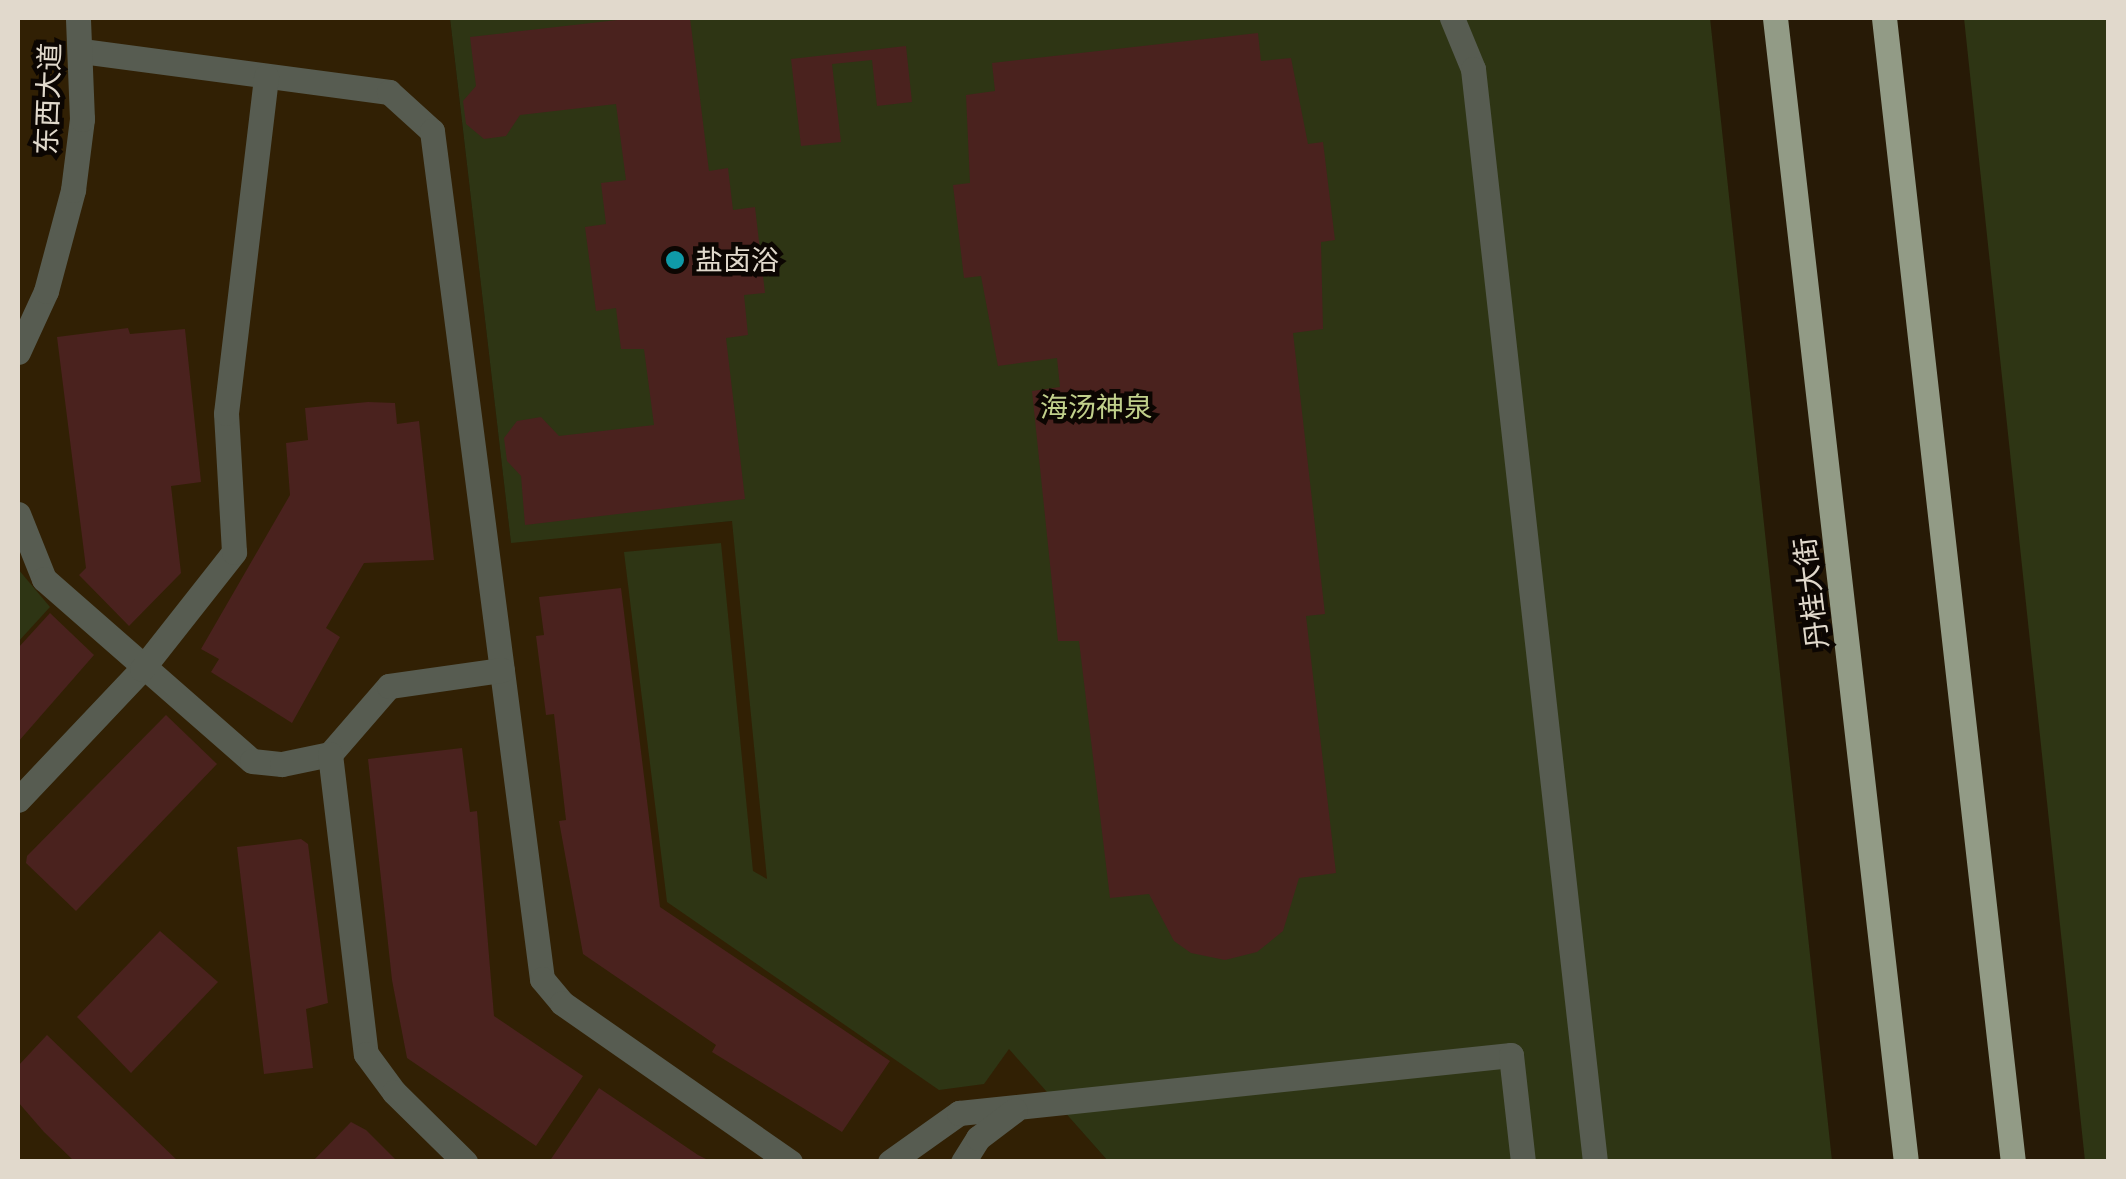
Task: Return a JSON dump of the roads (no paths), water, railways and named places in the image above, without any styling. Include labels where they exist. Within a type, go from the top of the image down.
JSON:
[{"type":"main road","name":"丹桂大街","points":[[1775,18],[1906,1162]]},
{"type":"main road","points":[[1884,18],[2013,1162]]},
{"type":"street","name":"东西大道","points":[[18,352],[46,291],[73,190],[82,51],[78,18]]},
{"type":"street","points":[[1452,18],[1473,69],[1595,1162]]},
{"type":"street","points":[[82,51],[389,92],[432,131],[538,965],[549,991],[790,1162]]},
{"type":"street","points":[[18,800],[142,669],[234,552],[226,413],[266,76]]},
{"type":"street","points":[[18,514],[44,579],[142,669],[252,760],[282,764],[330,754],[389,686],[502,670]]},
{"type":"street","points":[[330,754],[366,1054],[394,1092],[466,1162]]},
{"type":"street","points":[[890,1162],[958,1113],[1510,1055],[1523,1162]]},
{"type":"street","points":[[963,1162],[978,1138],[1020,1107]]},
{"type":"place","name":"盐卤浴","points":[[675,260]]},
{"type":"park label","name":"海汤神泉","points":[[1096,407]]}]
